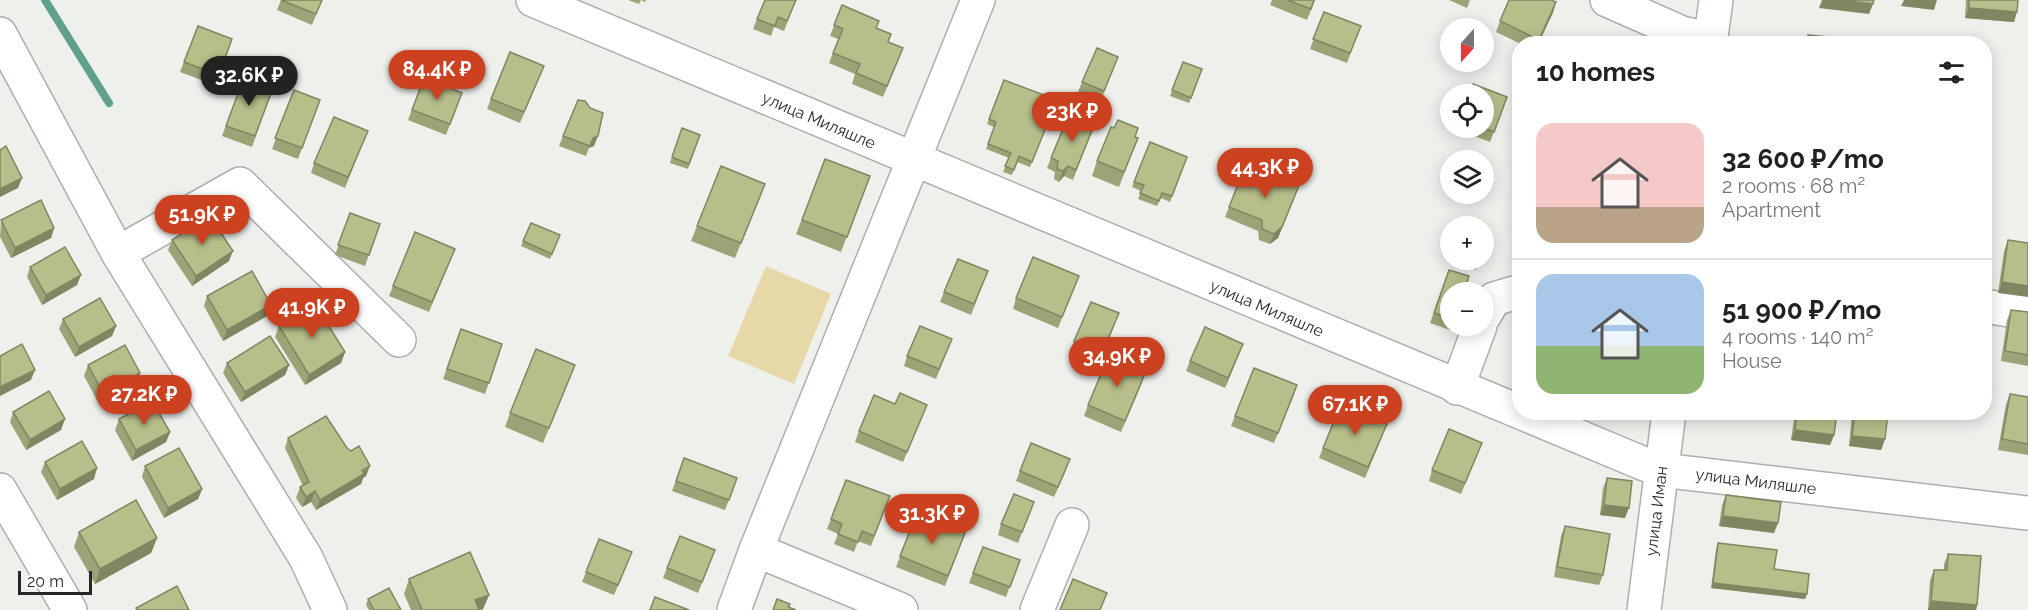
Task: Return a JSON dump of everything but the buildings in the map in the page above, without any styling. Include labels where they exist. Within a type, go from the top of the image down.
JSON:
[{"type":"street","name":"улица Миляшле","points":[[533,0],[1512,410]]},
{"type":"street","points":[[734,610],[756,550],[978,0]]},
{"type":"street","points":[[1607,0],[1691,36]]},
{"type":"street","points":[[1711,36],[1716,0]]},
{"type":"street","points":[[0,34],[118,253],[306,558],[330,610]]},
{"type":"street","points":[[118,253],[240,184],[399,340]]},
{"type":"street","points":[[1494,299],[1512,294]]},
{"type":"street","points":[[1992,307],[2028,312]]},
{"type":"street","points":[[1457,388],[1476,336]]},
{"type":"street","name":"улица Миляшле","points":[[1536,420],[1660,470],[2028,513]]},
{"type":"street","name":"улица Иман","points":[[1644,610],[1668,420]]},
{"type":"street","points":[[0,490],[70,610]]},
{"type":"street","points":[[1037,610],[1072,525]]},
{"type":"street","points":[[756,550],[901,610]]},
{"type":"shaded area","points":[[766,266],[831,294],[794,384],[728,356]]},
{"type":"waterway","points":[[45,0],[109,103]]}]
